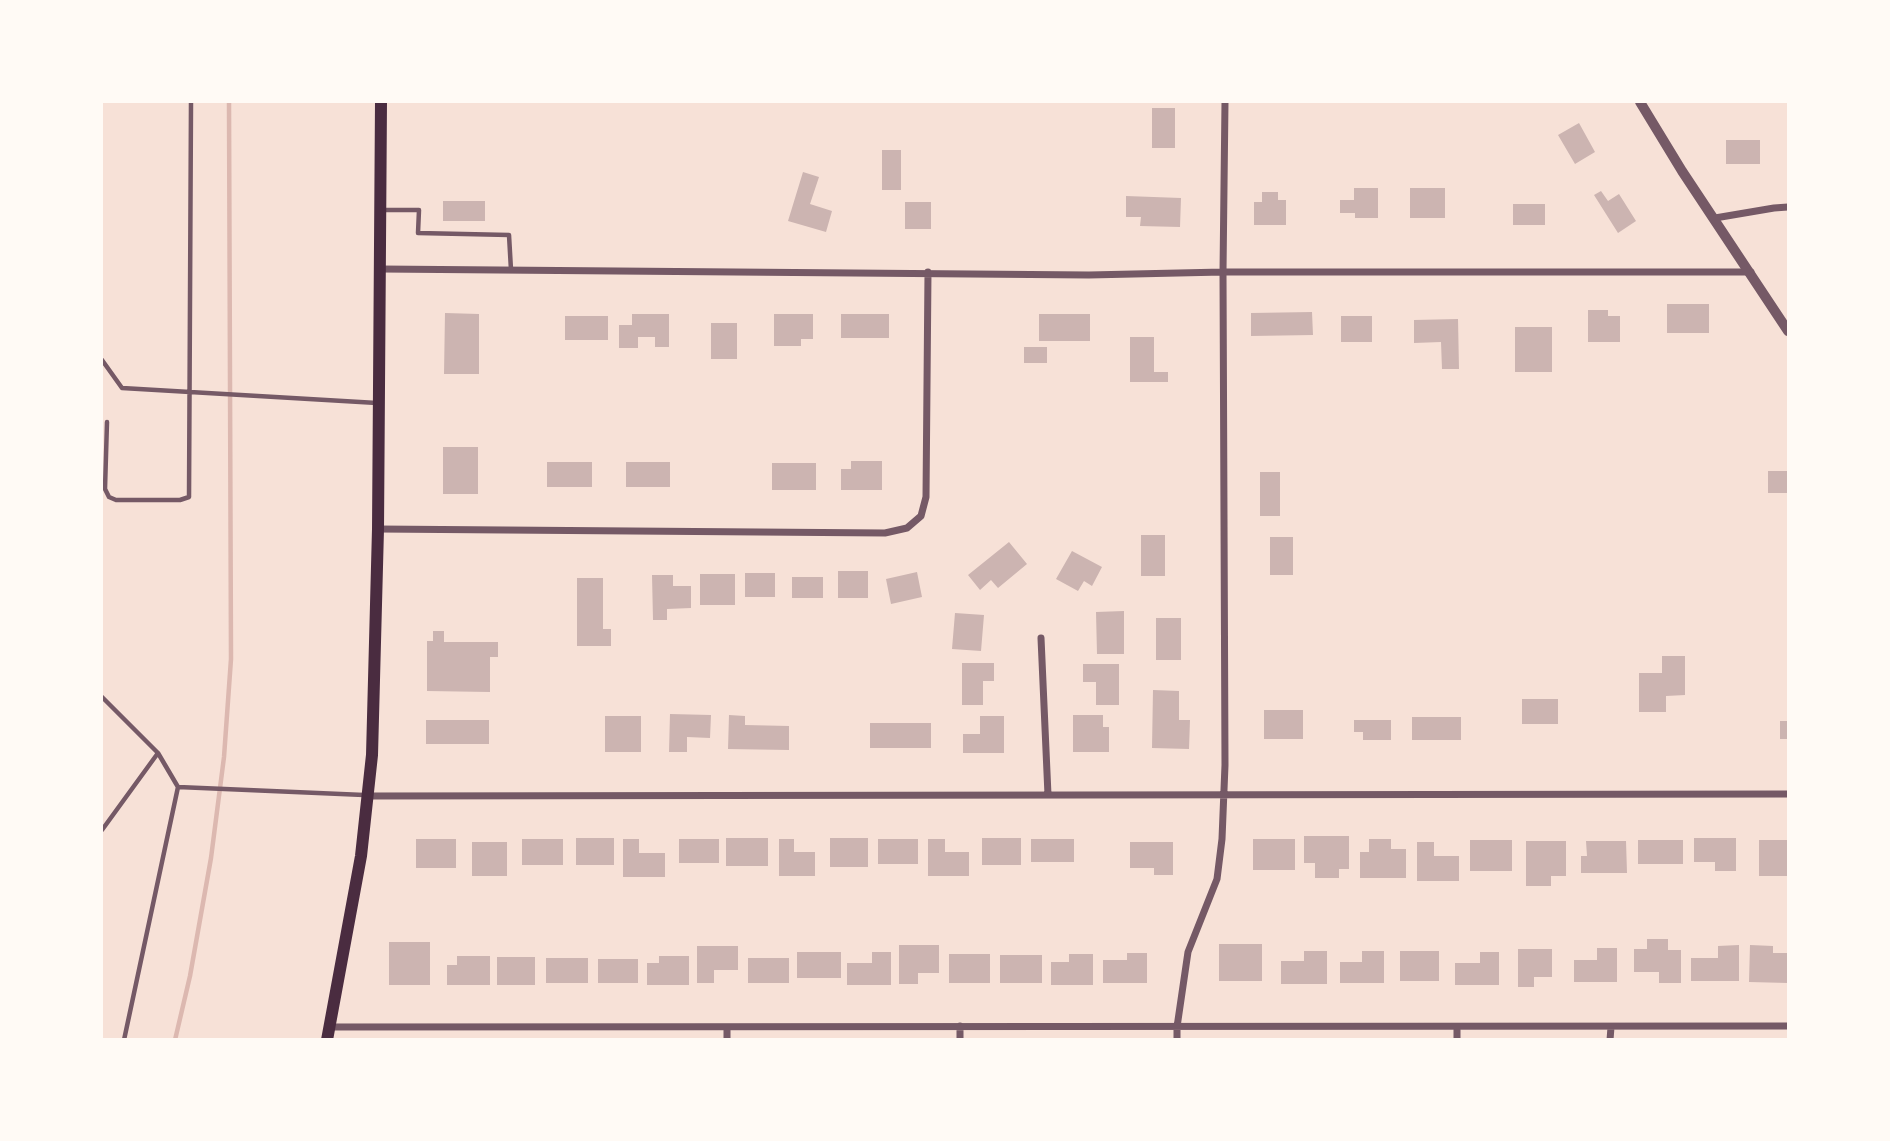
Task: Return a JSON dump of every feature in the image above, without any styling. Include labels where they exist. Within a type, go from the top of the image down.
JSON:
[{"type":"main road","points":[[329,1033],[361,856],[372,755],[378,529],[381,102]]},
{"type":"street","points":[[1177,1040],[1188,952],[1217,879],[1222,839],[1225,102]]},
{"type":"street","points":[[1640,102],[1682,172],[1788,331]]},
{"type":"street","points":[[1715,218],[1788,207]]},
{"type":"street","points":[[381,269],[1089,275],[1223,272],[1751,272]]},
{"type":"street","points":[[378,529],[885,533],[906,528],[921,516],[926,497],[928,272]]},
{"type":"street","points":[[1041,638],[1048,795]]},
{"type":"street","points":[[368,796],[1788,794]]},
{"type":"street","points":[[329,1033],[727,1027],[1788,1026]]},
{"type":"street","points":[[727,1027],[727,1040]]},
{"type":"street","points":[[960,1027],[960,1040]]},
{"type":"street","points":[[1457,1027],[1457,1040]]},
{"type":"street","points":[[1610,1040],[1611,1027]]},
{"type":"lane","points":[[107,422],[105,489],[109,497],[116,500],[180,500],[189,497],[191,102]]},
{"type":"lane","points":[[381,210],[419,210],[418,233],[509,235],[510,270]]},
{"type":"lane","points":[[102,360],[122,388],[379,403]]},
{"type":"lane","points":[[102,697],[158,753],[178,788],[124,1040]]},
{"type":"lane","points":[[102,830],[158,753]]},
{"type":"lane","points":[[178,788],[368,796]]},
{"type":"building","points":[[1152,108],[1175,108],[1175,148],[1152,148]]},
{"type":"building","points":[[1579,123],[1595,152],[1575,164],[1558,135]]},
{"type":"building","points":[[1726,140],[1760,140],[1760,164],[1726,164]]},
{"type":"building","points":[[882,150],[901,150],[901,190],[882,190]]},
{"type":"building","points":[[803,172],[819,177],[810,204],[832,211],[826,232],[788,221]]},
{"type":"building","points":[[1354,188],[1378,188],[1378,218],[1355,218],[1355,213],[1340,213],[1340,200],[1354,200]]},
{"type":"building","points":[[1410,188],[1445,188],[1445,218],[1410,218]]},
{"type":"building","points":[[1601,191],[1608,201],[1619,194],[1636,221],[1618,233],[1594,195]]},
{"type":"building","points":[[1262,192],[1278,192],[1278,200],[1286,200],[1286,225],[1254,225],[1254,202],[1262,202]]},
{"type":"building","points":[[1126,196],[1181,198],[1180,227],[1140,226],[1141,217],[1126,217]]},
{"type":"building","points":[[443,201],[485,201],[485,221],[443,221]]},
{"type":"building","points":[[905,202],[931,202],[931,229],[905,229]]},
{"type":"building","points":[[1513,204],[1545,204],[1545,225],[1513,225]]},
{"type":"building","points":[[1667,304],[1709,304],[1709,333],[1667,333]]},
{"type":"building","points":[[1588,310],[1608,310],[1608,316],[1620,316],[1620,342],[1588,342]]},
{"type":"building","points":[[1312,312],[1313,335],[1251,336],[1251,313]]},
{"type":"building","points":[[445,313],[479,314],[479,374],[444,374]]},
{"type":"building","points":[[632,314],[669,314],[669,347],[655,347],[655,337],[638,337],[638,348],[619,348],[619,325],[632,325]]},
{"type":"building","points":[[774,314],[813,314],[813,339],[801,339],[801,346],[774,346]]},
{"type":"building","points":[[841,314],[889,314],[889,338],[841,338]]},
{"type":"building","points":[[1039,314],[1090,314],[1090,341],[1039,341]]},
{"type":"building","points":[[565,316],[608,316],[608,340],[565,340]]},
{"type":"building","points":[[1341,316],[1372,316],[1372,342],[1341,342]]},
{"type":"building","points":[[1458,319],[1459,369],[1442,369],[1441,342],[1414,343],[1414,320]]},
{"type":"building","points":[[711,323],[737,323],[737,359],[711,359]]},
{"type":"building","points":[[1515,327],[1552,327],[1552,372],[1515,372]]},
{"type":"building","points":[[1130,337],[1154,337],[1154,372],[1168,372],[1168,382],[1130,382]]},
{"type":"building","points":[[1024,347],[1047,347],[1047,363],[1024,363]]},
{"type":"building","points":[[443,447],[478,447],[478,494],[443,494]]},
{"type":"building","points":[[851,461],[882,461],[882,490],[841,490],[841,469],[851,469]]},
{"type":"building","points":[[547,462],[592,462],[592,487],[547,487]]},
{"type":"building","points":[[626,462],[670,462],[670,487],[626,487]]},
{"type":"building","points":[[772,463],[816,463],[816,490],[772,490]]},
{"type":"building","points":[[1768,471],[1788,471],[1788,493],[1768,493]]},
{"type":"building","points":[[1260,472],[1280,472],[1280,516],[1260,516]]},
{"type":"building","points":[[1141,535],[1165,535],[1165,576],[1141,576]]},
{"type":"building","points":[[1270,537],[1293,537],[1293,575],[1270,575]]},
{"type":"building","points":[[1009,542],[1027,564],[998,588],[991,580],[980,590],[968,575]]},
{"type":"building","points":[[1072,551],[1102,567],[1092,586],[1084,581],[1078,591],[1056,579]]},
{"type":"building","points":[[838,571],[868,571],[868,598],[838,598]]},
{"type":"building","points":[[917,572],[922,597],[891,604],[886,579]]},
{"type":"building","points":[[745,573],[775,573],[775,597],[745,597]]},
{"type":"building","points":[[700,574],[735,574],[735,605],[700,605]]},
{"type":"building","points":[[652,575],[673,575],[673,586],[691,586],[691,608],[667,609],[667,620],[653,620]]},
{"type":"building","points":[[792,577],[823,577],[823,598],[792,598]]},
{"type":"building","points":[[577,578],[603,578],[603,629],[611,629],[611,646],[577,646]]},
{"type":"building","points":[[1124,611],[1124,654],[1097,654],[1096,612]]},
{"type":"building","points":[[955,613],[984,615],[981,651],[952,649]]},
{"type":"building","points":[[1156,618],[1181,618],[1181,660],[1156,660]]},
{"type":"building","points":[[433,631],[444,631],[444,642],[498,642],[498,657],[490,657],[490,692],[427,691],[427,641],[433,641]]},
{"type":"building","points":[[1662,656],[1685,656],[1685,695],[1666,696],[1666,712],[1639,712],[1639,673],[1662,673]]},
{"type":"building","points":[[962,663],[994,663],[994,681],[983,681],[983,705],[962,705]]},
{"type":"building","points":[[1083,664],[1119,664],[1119,705],[1096,705],[1096,682],[1083,682]]},
{"type":"building","points":[[1153,690],[1179,691],[1179,720],[1190,720],[1189,749],[1152,748]]},
{"type":"building","points":[[1522,699],[1558,699],[1558,724],[1522,724]]},
{"type":"building","points":[[1264,710],[1303,710],[1303,739],[1264,739]]},
{"type":"building","points":[[670,714],[711,715],[710,738],[687,737],[687,752],[669,752]]},
{"type":"building","points":[[729,715],[745,716],[745,725],[789,726],[789,750],[728,749]]},
{"type":"building","points":[[1073,715],[1103,715],[1103,727],[1109,727],[1109,752],[1073,752]]},
{"type":"building","points":[[605,716],[641,716],[641,752],[605,752]]},
{"type":"building","points":[[980,716],[1004,716],[1004,753],[963,753],[963,734],[980,734]]},
{"type":"building","points":[[1412,717],[1461,717],[1461,740],[1412,740]]},
{"type":"building","points":[[426,720],[489,720],[489,744],[426,744]]},
{"type":"building","points":[[1354,720],[1391,720],[1391,740],[1363,740],[1363,732],[1354,732]]},
{"type":"building","points":[[1780,721],[1788,721],[1788,739],[1780,739]]},
{"type":"building","points":[[870,723],[931,723],[931,748],[870,748]]},
{"type":"building","points":[[1304,836],[1349,836],[1349,869],[1339,869],[1339,878],[1315,878],[1315,863],[1304,863]]},
{"type":"building","points":[[576,838],[614,838],[614,865],[576,865]]},
{"type":"building","points":[[726,838],[768,838],[768,866],[726,866]]},
{"type":"building","points":[[830,838],[868,838],[868,867],[830,867]]},
{"type":"building","points":[[982,838],[1021,838],[1021,865],[982,865]]},
{"type":"building","points":[[1694,838],[1736,838],[1736,871],[1715,871],[1715,862],[1694,862]]},
{"type":"building","points":[[416,839],[456,839],[456,868],[416,868]]},
{"type":"building","points":[[522,839],[563,839],[563,865],[522,865]]},
{"type":"building","points":[[623,839],[639,839],[639,853],[665,853],[665,877],[623,877]]},
{"type":"building","points":[[679,839],[719,839],[719,863],[679,863]]},
{"type":"building","points":[[779,839],[794,839],[794,852],[815,852],[815,876],[779,876]]},
{"type":"building","points":[[878,839],[918,839],[918,864],[878,864]]},
{"type":"building","points":[[928,839],[945,839],[945,852],[969,852],[969,876],[928,876]]},
{"type":"building","points":[[1031,839],[1074,839],[1074,862],[1031,862]]},
{"type":"building","points":[[1253,839],[1295,839],[1295,870],[1253,870]]},
{"type":"building","points":[[1369,839],[1391,839],[1391,849],[1406,849],[1406,878],[1360,878],[1360,852],[1369,852]]},
{"type":"building","points":[[1470,840],[1512,840],[1512,871],[1470,871]]},
{"type":"building","points":[[1638,840],[1683,840],[1683,864],[1638,864]]},
{"type":"building","points":[[1759,840],[1788,840],[1788,876],[1759,876]]},
{"type":"building","points":[[1526,841],[1566,841],[1566,876],[1551,876],[1551,886],[1526,886]]},
{"type":"building","points":[[1586,841],[1626,841],[1627,873],[1581,873],[1581,856],[1587,856]]},
{"type":"building","points":[[472,842],[507,842],[507,876],[472,876]]},
{"type":"building","points":[[1130,842],[1173,842],[1173,875],[1154,875],[1154,868],[1130,868]]},
{"type":"building","points":[[1417,842],[1434,842],[1434,856],[1459,856],[1459,881],[1417,881]]},
{"type":"building","points":[[1647,939],[1668,939],[1668,950],[1681,950],[1681,983],[1659,983],[1659,972],[1634,972],[1634,949],[1647,949]]},
{"type":"building","points":[[389,942],[430,942],[430,985],[389,985]]},
{"type":"building","points":[[1219,944],[1262,944],[1262,981],[1219,981]]},
{"type":"building","points":[[899,945],[939,945],[939,973],[918,973],[918,984],[899,984]]},
{"type":"building","points":[[1739,945],[1739,981],[1691,981],[1691,958],[1718,958],[1718,946]]},
{"type":"building","points":[[1750,945],[1773,946],[1773,953],[1788,953],[1788,983],[1749,982]]},
{"type":"building","points":[[697,946],[738,946],[738,970],[714,970],[714,983],[697,983]]},
{"type":"building","points":[[1597,948],[1617,948],[1617,982],[1574,982],[1574,960],[1597,960]]},
{"type":"building","points":[[1518,949],[1552,949],[1552,977],[1534,977],[1534,987],[1518,987]]},
{"type":"building","points":[[1304,951],[1327,951],[1327,984],[1281,984],[1281,961],[1304,961]]},
{"type":"building","points":[[1362,951],[1384,951],[1384,983],[1340,983],[1340,962],[1362,962]]},
{"type":"building","points":[[1400,951],[1439,951],[1439,981],[1400,981]]},
{"type":"building","points":[[797,952],[841,952],[841,978],[797,978]]},
{"type":"building","points":[[872,952],[891,952],[891,985],[847,985],[847,963],[872,963]]},
{"type":"building","points":[[1480,952],[1499,952],[1499,985],[1455,985],[1455,963],[1480,963]]},
{"type":"building","points":[[1127,953],[1147,953],[1147,983],[1103,983],[1103,960],[1127,960]]},
{"type":"building","points":[[949,954],[990,954],[990,983],[949,983]]},
{"type":"building","points":[[1069,954],[1093,954],[1093,985],[1051,985],[1051,962],[1069,962]]},
{"type":"building","points":[[1000,955],[1042,955],[1042,983],[1000,983]]},
{"type":"building","points":[[457,956],[490,956],[490,985],[447,985],[447,965],[457,965]]},
{"type":"building","points":[[659,956],[689,956],[689,985],[647,985],[647,963],[659,963]]},
{"type":"building","points":[[497,957],[535,957],[535,985],[497,985]]},
{"type":"building","points":[[546,958],[588,958],[588,983],[546,983]]},
{"type":"building","points":[[748,958],[789,958],[789,983],[748,983]]},
{"type":"building","points":[[598,959],[638,959],[638,983],[598,983]]},
{"type":"waterway","points":[[175,1040],[190,976],[211,858],[224,757],[231,659],[229,102]]}]
